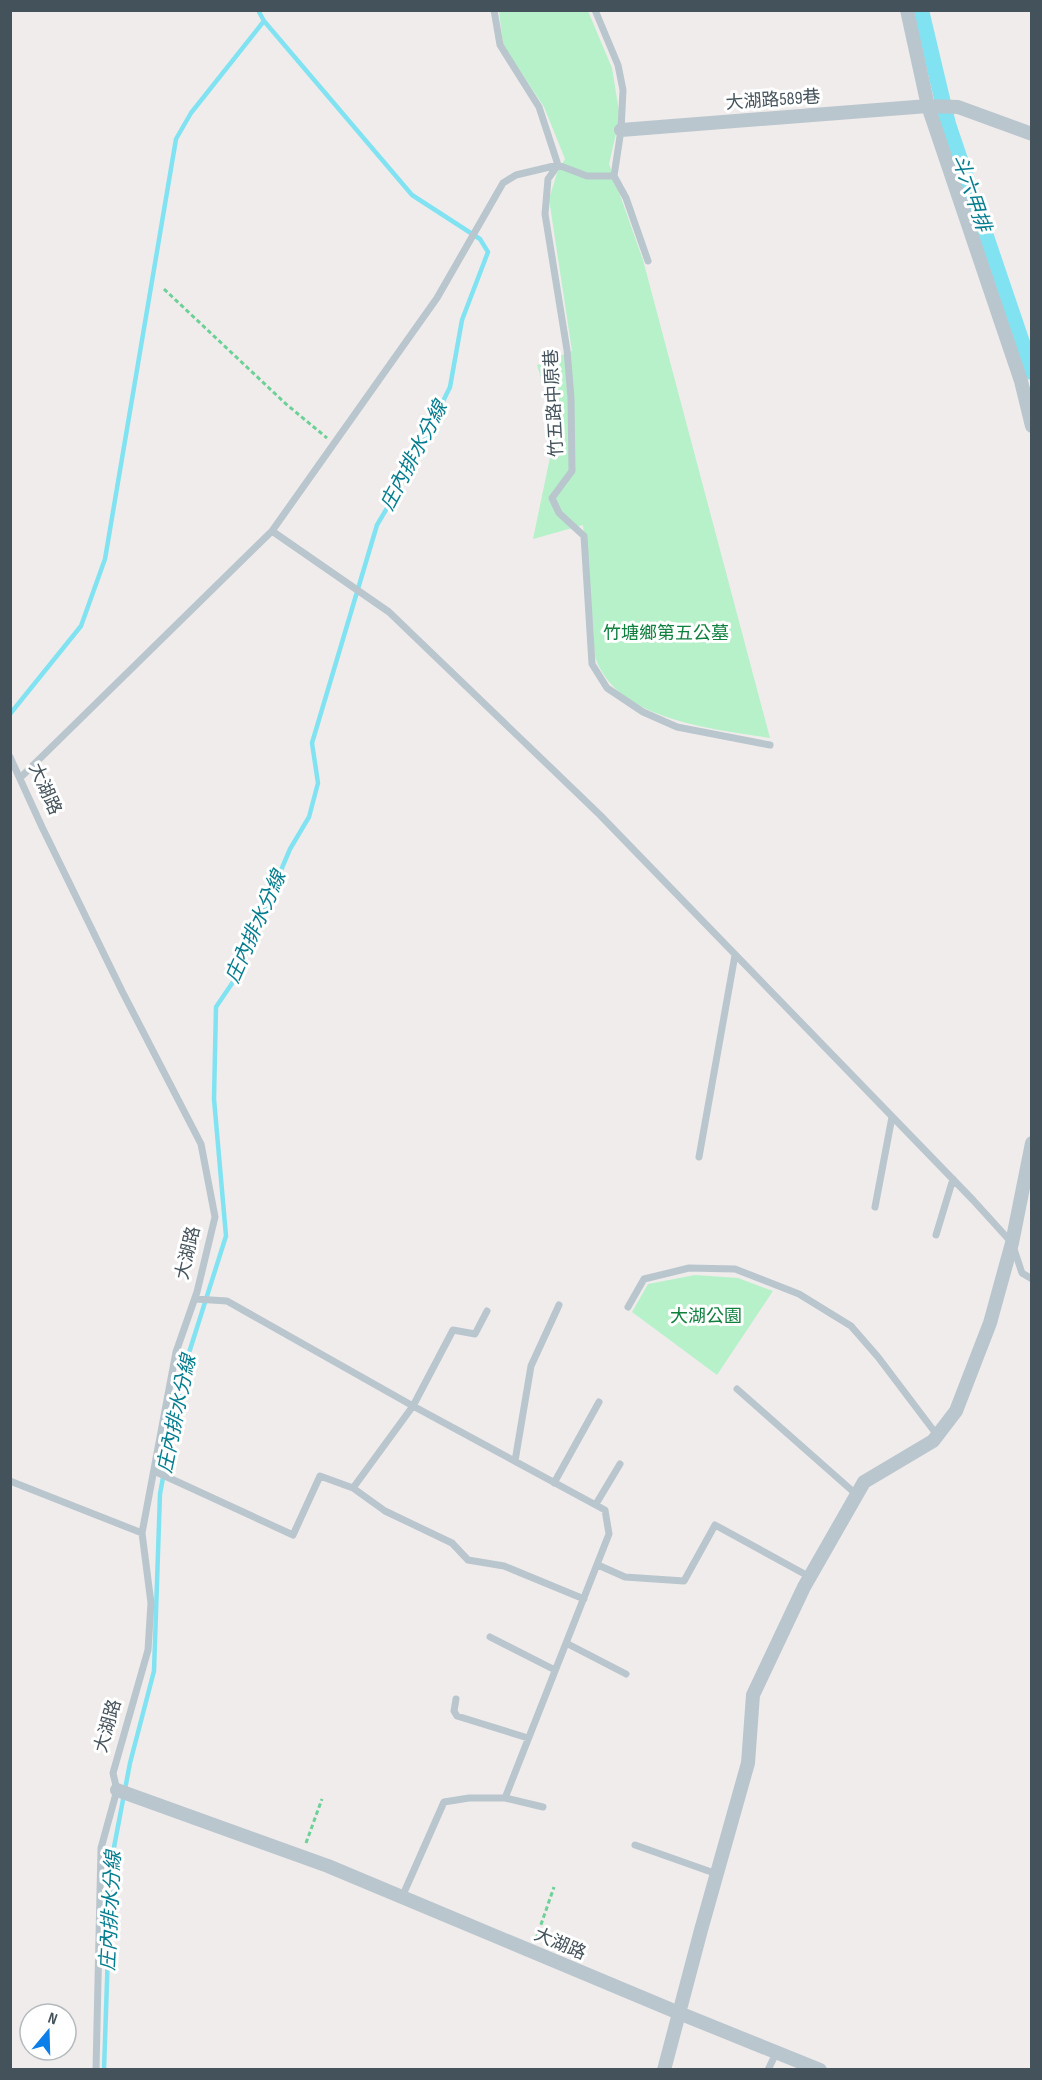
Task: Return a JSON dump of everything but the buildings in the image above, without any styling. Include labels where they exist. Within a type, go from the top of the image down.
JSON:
[{"type":"street","points":[[907,10],[928,106],[1021,381],[1032,426]]},
{"type":"street","name":"大湖路589巷","points":[[621,130],[928,106],[958,107],[1032,134]]},
{"type":"street","points":[[664,2070],[748,1763],[753,1695],[810,1577],[864,1482],[933,1441],[956,1411],[990,1323],[1012,1243],[1032,1143]]},
{"type":"street","name":"大湖路","points":[[117,1790],[301,1856],[820,2070]]},
{"type":"lane","points":[[494,10],[500,45],[539,107],[558,165]]},
{"type":"lane","points":[[595,10],[618,65],[623,90],[621,130],[614,176],[626,198],[648,261]]},
{"type":"lane","points":[[20,778],[272,531],[437,298],[502,183],[516,175],[558,165],[587,176],[614,176]]},
{"type":"lane","name":"竹五路中原巷","points":[[558,165],[548,179],[545,214],[567,350],[571,398],[572,471],[552,498],[559,513],[584,536],[592,664],[607,688],[643,712],[677,727],[770,745]]},
{"type":"lane","points":[[272,531],[389,612],[600,815],[953,1179],[1012,1243],[1022,1273],[1032,1279]]},
{"type":"lane","name":"大湖路","points":[[10,757],[122,991],[201,1144],[215,1217],[195,1299],[176,1352],[142,1533],[151,1603],[148,1650],[113,1773],[117,1790],[101,1848],[96,2070]]},
{"type":"lane","points":[[699,1157],[735,955]]},
{"type":"lane","points":[[875,1207],[892,1117]]},
{"type":"lane","points":[[936,1235],[953,1179]]},
{"type":"lane","points":[[628,1307],[644,1279],[689,1268],[735,1269],[799,1294],[851,1326],[938,1435]]},
{"type":"lane","points":[[195,1299],[226,1301],[605,1510],[609,1534],[505,1798]]},
{"type":"lane","points":[[515,1461],[531,1366],[559,1305]]},
{"type":"lane","points":[[353,1488],[413,1406],[453,1330],[475,1334],[488,1311]]},
{"type":"lane","points":[[737,1389],[857,1495]]},
{"type":"lane","points":[[554,1483],[599,1402]]},
{"type":"lane","points":[[596,1504],[620,1464]]},
{"type":"lane","points":[[154,1471],[293,1535],[320,1476],[353,1488],[385,1511],[452,1543],[468,1560],[504,1566],[584,1599]]},
{"type":"lane","points":[[10,1481],[142,1533]]},
{"type":"lane","points":[[598,1565],[625,1577],[684,1581],[715,1525],[810,1577]]},
{"type":"lane","points":[[490,1637],[555,1670]]},
{"type":"lane","points":[[566,1644],[626,1674]]},
{"type":"lane","points":[[456,1699],[454,1711],[457,1716],[528,1738]]},
{"type":"lane","points":[[402,1897],[444,1802],[468,1798],[505,1798],[543,1807]]},
{"type":"lane","points":[[635,1845],[717,1874]]},
{"type":"lane","points":[[768,2070],[777,2051]]},
{"type":"path","points":[[164,289],[286,404],[334,444]]},
{"type":"path","points":[[301,1856],[322,1799]]},
{"type":"path","points":[[531,1951],[554,1887]]},
{"type":"green space","name":"竹塘鄉第五公墓","points":[[499,11],[588,11],[612,68],[620,117],[609,164],[643,260],[770,738],[697,726],[648,710],[626,698],[609,682],[596,658],[583,525],[533,539],[553,443],[553,416],[537,365],[572,351],[549,199],[557,173],[565,159],[544,107],[503,45]]},
{"type":"green space","name":"大湖公園","points":[[695,1275],[738,1278],[773,1291],[717,1375],[632,1312],[648,1284]]},
{"type":"waterway","name":"庄內排水分線","points":[[104,2070],[111,1863],[130,1763],[154,1671],[160,1494],[176,1406],[188,1356],[226,1236],[214,1099],[216,1007],[235,979],[290,849],[309,817],[318,783],[312,743],[377,525],[409,471],[450,387],[462,320],[488,252],[480,239],[412,195],[264,21],[258,10]]},
{"type":"waterway","name":"斗六甲排","points":[[921,10],[948,124],[1032,372]]},
{"type":"waterway","points":[[10,714],[81,626],[105,559],[176,139],[191,113],[264,21]]}]
